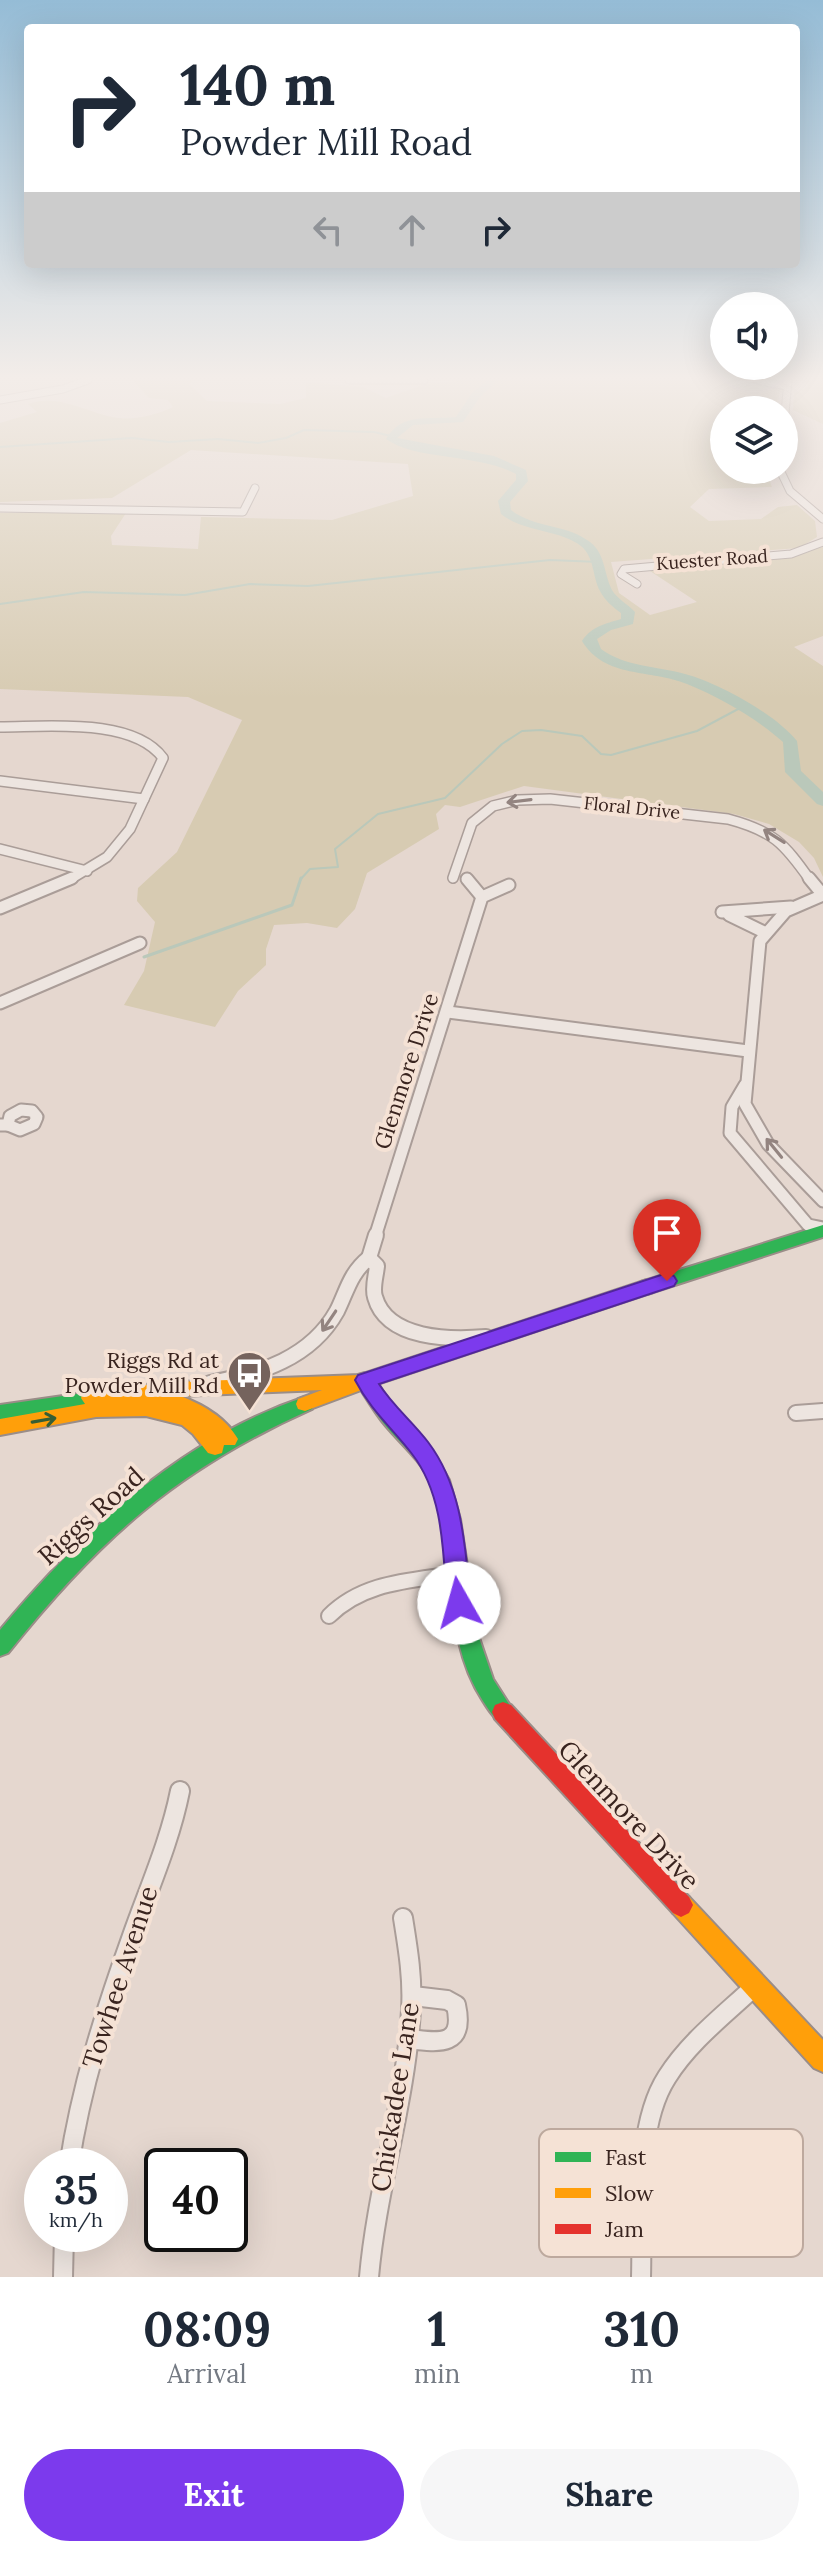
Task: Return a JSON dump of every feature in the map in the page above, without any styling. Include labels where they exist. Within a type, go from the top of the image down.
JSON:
[{"type":"main road","points":[[0,1413],[90,1398],[174,1389],[365,1380],[823,1230]]},
{"type":"main road","name":"Riggs Road","points":[[0,1646],[41,1595],[92,1543],[148,1495],[222,1443],[365,1380]]},
{"type":"main road","name":"Glenmore Drive","points":[[365,1380],[385,1411],[420,1449],[437,1477],[451,1527],[454,1574],[470,1655],[491,1697],[555,1772],[669,1892],[753,1988],[823,2059]]},
{"type":"main road","points":[[90,1398],[135,1395],[170,1398],[213,1420],[222,1443]]},
{"type":"main road","points":[[0,1427],[74,1414],[131,1409],[159,1411],[186,1418],[222,1443]]},
{"type":"street","points":[[785,486],[823,519]]},
{"type":"street","points":[[0,508],[243,512],[255,488]]},
{"type":"street","name":"Kuester Road","points":[[637,584],[621,574],[624,569],[791,554],[823,542]]},
{"type":"street","points":[[0,727],[112,731],[150,740],[161,751],[163,758],[120,844],[87,871],[0,908]]},
{"type":"street","points":[[0,781],[144,799]]},
{"type":"street","name":"Floral Drive","points":[[453,878],[472,823],[493,806],[518,800],[550,799],[728,819],[755,826],[784,841],[806,876],[823,895],[794,907],[766,933]]},
{"type":"street","points":[[0,849],[87,871]]},
{"type":"street","points":[[467,879],[482,897],[509,885]]},
{"type":"street","name":"Glenmore Drive","points":[[369,1258],[482,897]]},
{"type":"street","points":[[794,907],[722,912],[766,933],[760,941],[745,1104],[749,1115],[801,1180],[823,1201]]},
{"type":"street","points":[[0,1003],[140,943]]},
{"type":"street","points":[[448,1012],[748,1051]]},
{"type":"street","points":[[745,1085],[732,1106],[730,1133],[808,1225],[823,1230]]},
{"type":"street","points":[[174,1389],[219,1382],[273,1368],[306,1349],[334,1315],[352,1269],[369,1258],[377,1266],[375,1297],[383,1314],[402,1326],[451,1339],[509,1334]]},
{"type":"street","points":[[796,1413],[823,1411]]},
{"type":"street","points":[[329,1616],[339,1602],[359,1592],[454,1574]]},
{"type":"street","name":"Towhee Avenue","points":[[71,2148],[101,2026],[169,1834],[180,1791]]},
{"type":"street","name":"Chickadee Lane","points":[[369,2277],[381,2182],[409,2039],[413,1996],[410,1944],[403,1918]]},
{"type":"street","points":[[651,2129],[659,2092],[691,2047],[753,1988]]},
{"type":"street","points":[[409,2039],[443,2043],[454,2037],[459,2027],[456,2005],[447,2000],[413,1996]]},
{"type":"street","points":[[63,2277],[64,2252]]},
{"type":"street","points":[[641,2277],[642,2257]]},
{"type":"shaded area","points":[[0,486],[131,486],[112,498],[0,502]]},
{"type":"shaded area","points":[[411,486],[772,486],[709,489],[690,507],[709,521],[761,519],[778,507],[797,505],[815,521],[817,537],[799,548],[611,562],[619,593],[650,615],[697,602],[647,569],[765,560],[823,547],[823,636],[794,647],[823,666],[823,877],[814,858],[799,842],[769,824],[734,814],[524,786],[460,807],[445,805],[436,814],[439,829],[367,873],[355,909],[337,928],[307,923],[274,925],[266,949],[266,965],[238,991],[215,1027],[124,1005],[144,971],[155,922],[137,901],[138,888],[177,852],[242,720],[188,697],[0,689],[0,513],[126,513],[111,536],[112,545],[198,549],[201,517],[332,520],[413,496]]},
{"type":"waterway","points":[[517,486],[504,501],[505,511],[525,524],[570,536],[587,545],[599,564],[609,596],[628,612],[628,621],[606,627],[592,636],[589,641],[596,652],[620,665],[695,682],[758,716],[790,741],[793,772],[823,801]]},
{"type":"waterway","points":[[0,604],[84,592],[185,595],[250,584],[308,586],[550,560],[599,562]]},
{"type":"waterway","points":[[301,879],[310,869],[338,867],[335,849],[378,814],[445,798],[502,744],[522,731],[541,730],[582,736],[601,754],[611,755],[697,731],[740,708]]},
{"type":"waterway","points":[[144,957],[292,905],[301,879]]},
{"type":"traffic: fast","points":[[647,1287],[823,1231]]},
{"type":"traffic: fast","points":[[365,1380],[389,1416],[428,1461],[439,1480],[450,1519],[466,1632],[486,1686],[503,1712]]},
{"type":"traffic: fast","points":[[0,1413],[98,1398]]},
{"type":"traffic: fast","points":[[0,1646],[65,1570],[136,1504],[214,1448],[305,1404]]},
{"type":"traffic: slow","points":[[305,1404],[373,1378],[647,1287]]},
{"type":"traffic: slow","points":[[90,1398],[174,1389],[356,1381]]},
{"type":"traffic: slow","points":[[153,1397],[195,1410],[228,1439]]},
{"type":"traffic: slow","points":[[0,1427],[70,1413],[146,1408],[189,1420],[215,1447]]},
{"type":"traffic: slow","points":[[681,1905],[823,2059]]},
{"type":"traffic: jam","points":[[503,1712],[681,1905]]},
{"type":"place","name":"Riggs Rd at Powder Mill Rd","points":[[250,1412]]},
{"type":"route","points":[[459,1603],[451,1527],[441,1486],[420,1449],[385,1411],[365,1380],[667,1281]]}]
